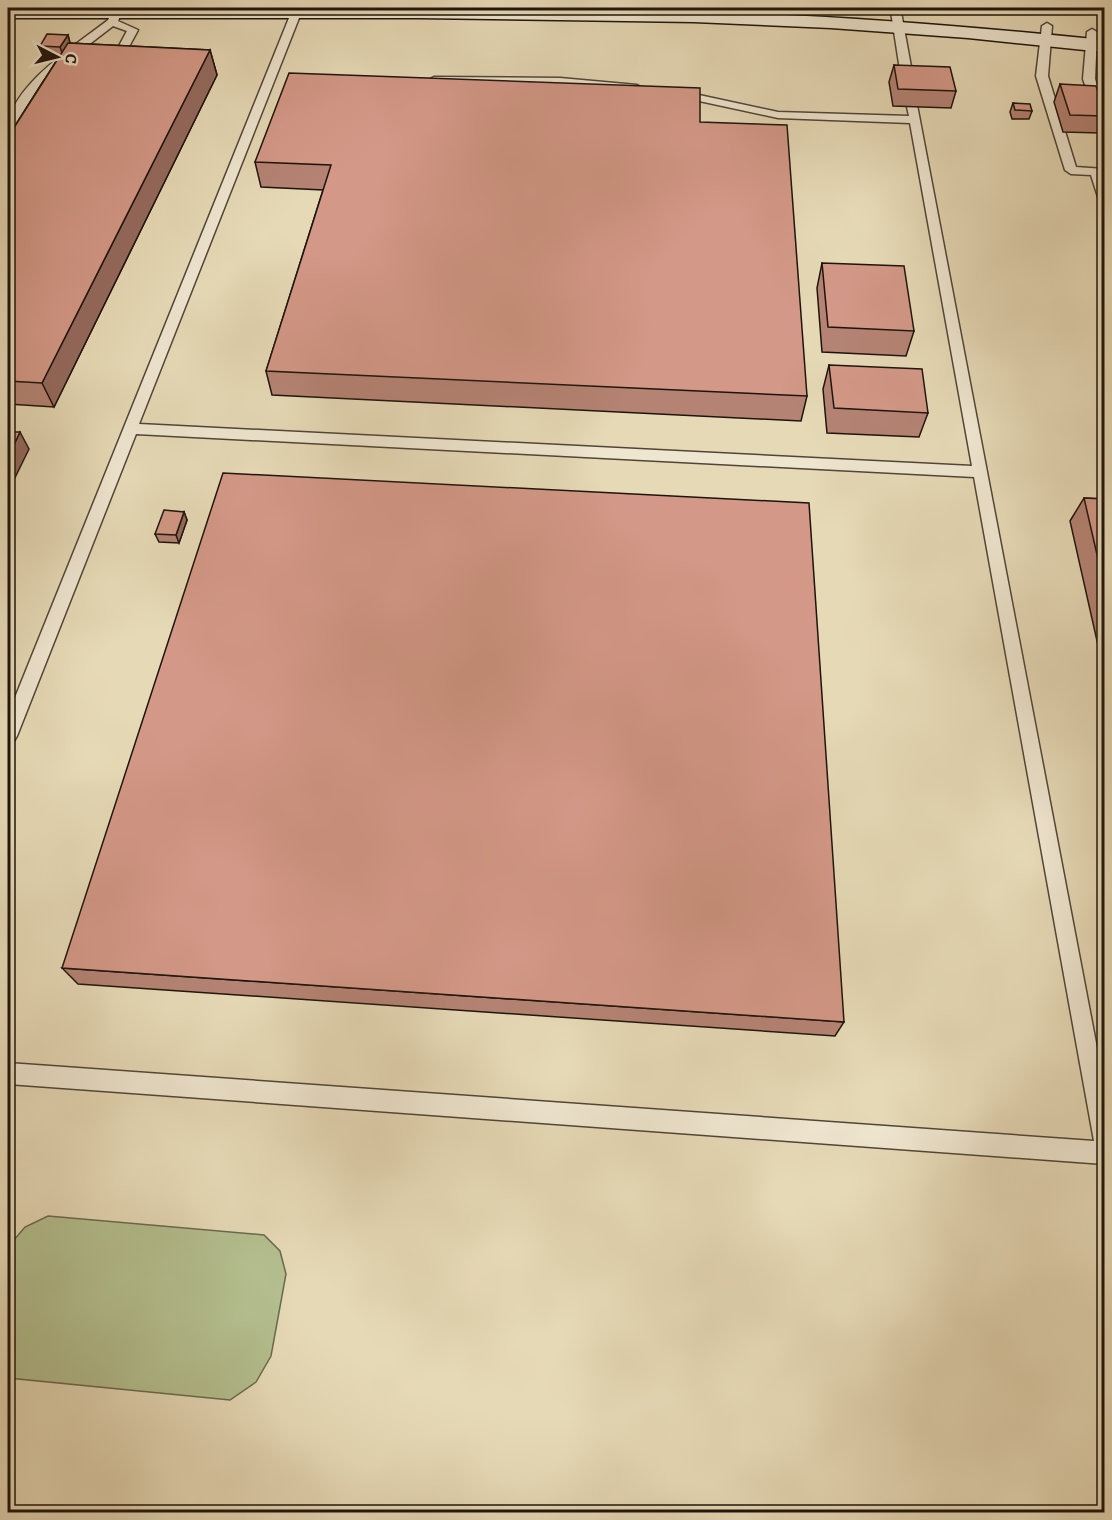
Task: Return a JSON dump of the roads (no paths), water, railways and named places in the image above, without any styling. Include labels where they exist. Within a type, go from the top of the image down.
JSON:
[{"type":"main road","points":[[805,8],[896,15],[1098,39]]},
{"type":"main road","points":[[8,12],[896,15]]},
{"type":"lane","points":[[8,736],[130,429],[273,84],[296,13]]},
{"type":"lane","points":[[8,127],[39,78],[116,14],[133,30],[118,57],[141,58]]},
{"type":"lane","points":[[896,15],[908,83]]},
{"type":"lane","points":[[1047,32],[1042,76],[1071,170],[1100,172],[1104,197]]},
{"type":"lane","points":[[1098,39],[1089,80],[1104,123]]},
{"type":"lane","points":[[418,81],[493,79],[560,81],[707,98],[778,115],[914,114],[1104,1140]]},
{"type":"lane","points":[[130,429],[980,472]]},
{"type":"lane","points":[[8,1074],[1104,1153]]}]
